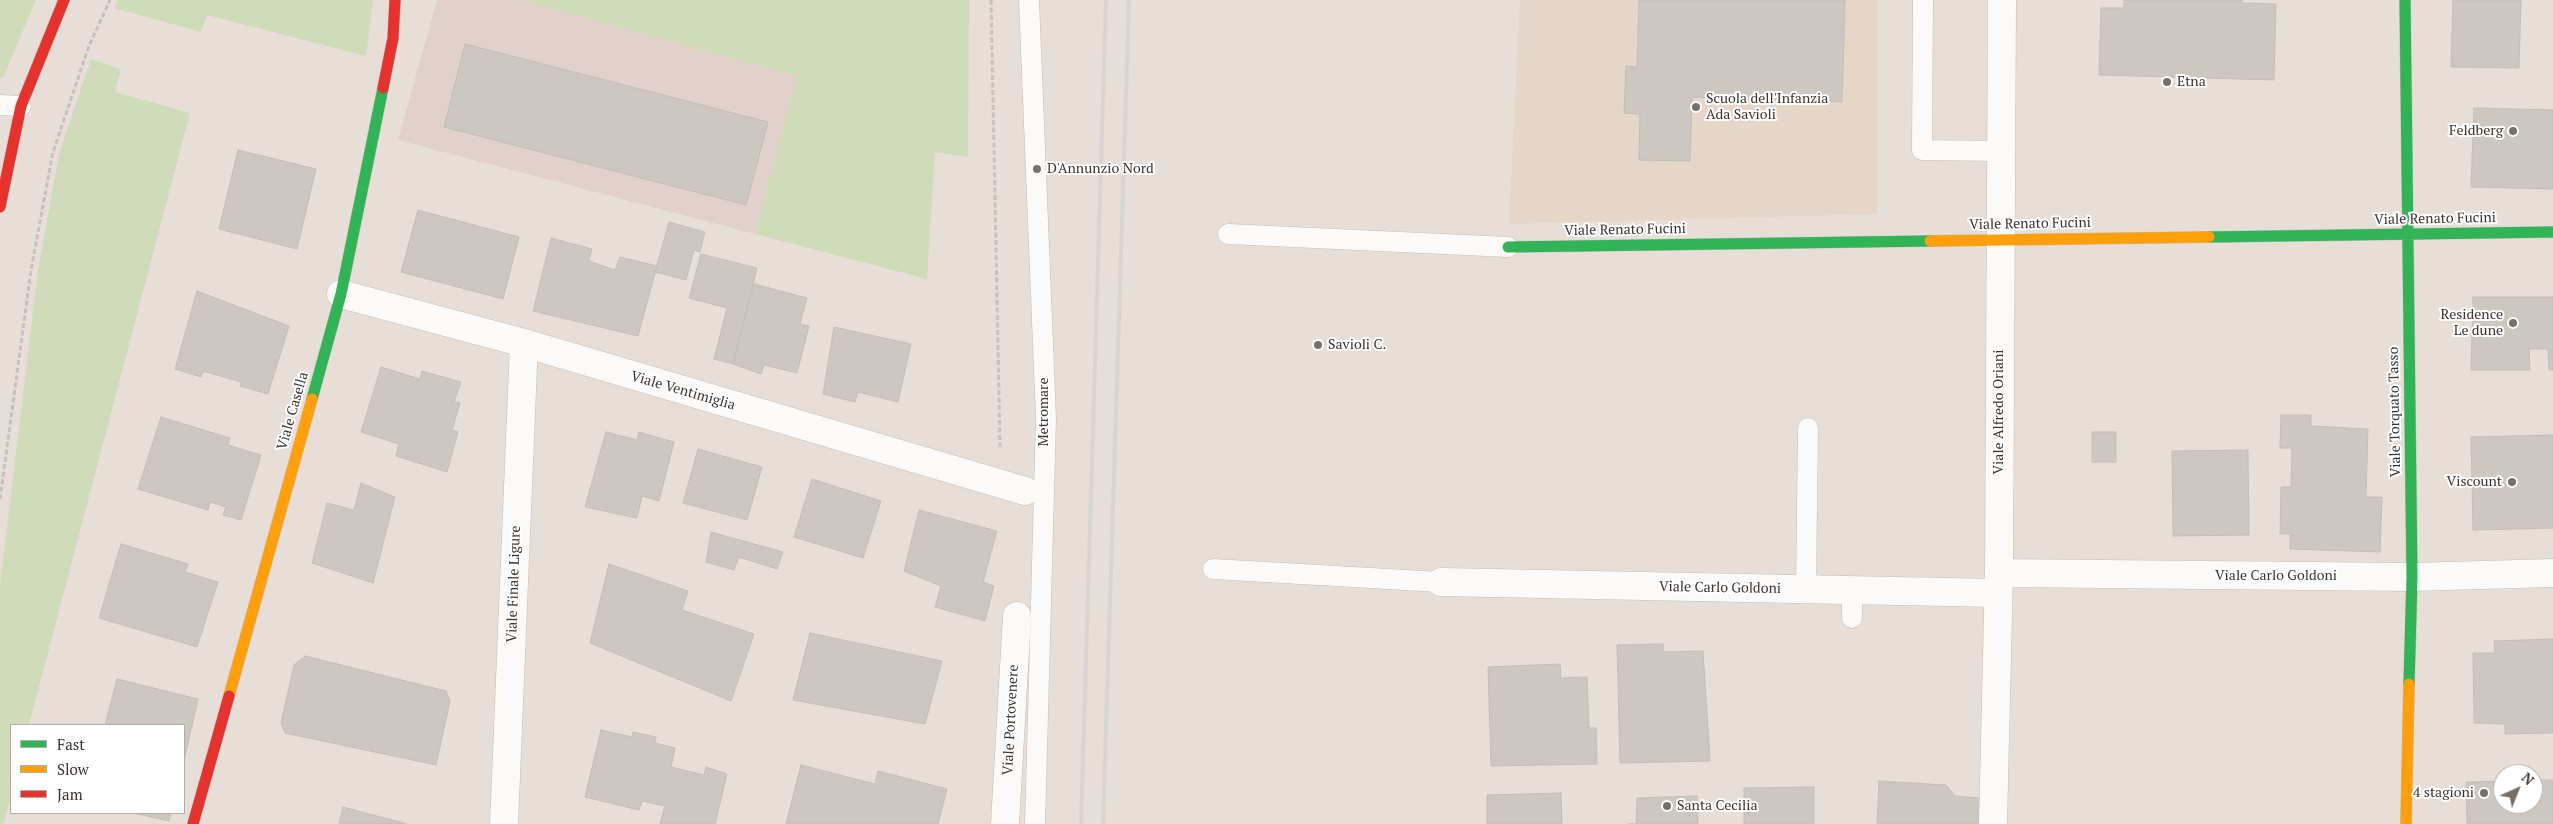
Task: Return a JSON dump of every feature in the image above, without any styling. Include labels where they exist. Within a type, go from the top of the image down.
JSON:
[{"type":"street","points":[[0,207],[21,106],[64,0]]},
{"type":"street","name":"Viale Casella","points":[[193,824],[341,294],[393,38],[395,0]]},
{"type":"street","name":"Viale Alfredo Oriani","points":[[1994,824],[1998,583],[2002,0]]},
{"type":"street","name":"Viale Torquato Tasso","points":[[2405,0],[2412,577],[2406,824]]},
{"type":"street","name":"Viale Renato Fucini","points":[[1508,247],[2553,232]]},
{"type":"street","name":"Viale Ventimiglia","points":[[341,294],[524,344],[1013,488]]},
{"type":"street","name":"Viale Finale Ligure","points":[[504,824],[524,344]]},
{"type":"street","name":"Viale Carlo Goldoni","points":[[1441,582],[1806,590],[1852,604],[1998,583],[2553,573]]},
{"type":"street","name":"Viale Portovenere","points":[[1005,824],[1017,616]]},
{"type":"lane","name":"Metromare","points":[[1029,0],[1046,418],[1034,824]]},
{"type":"lane","points":[[1923,0],[1922,150],[2000,151]]},
{"type":"lane","points":[[0,105],[21,106]]},
{"type":"lane","points":[[1228,234],[1508,247]]},
{"type":"lane","points":[[1806,590],[1808,428]]},
{"type":"lane","points":[[1213,568],[1441,582]]},
{"type":"path","points":[[0,499],[32,270],[53,152],[89,46],[110,0]]},
{"type":"path","points":[[991,0],[1013,488]]},
{"type":"shaded area","points":[[437,0],[521,0],[796,76],[755,234],[398,140]]},
{"type":"shaded area","name":"Scuola dell'Infanzia Ada Savioli","points":[[1520,0],[1877,0],[1877,214],[1509,224]]},
{"type":"green space","points":[[0,0],[36,0],[3,78],[0,78]]},
{"type":"green space","points":[[118,0],[373,0],[366,56],[207,15],[201,32],[114,8]]},
{"type":"green space","points":[[521,0],[969,0],[968,157],[935,152],[927,279],[755,234],[796,76]]},
{"type":"green space","points":[[91,59],[121,69],[115,92],[190,113],[29,724],[10,724],[10,799],[4,824],[0,824],[0,585],[38,270],[59,154]]},
{"type":"building","points":[[1639,0],[1845,0],[1842,102],[1692,97],[1690,161],[1639,160],[1640,114],[1624,113],[1626,66],[1637,67]]},
{"type":"building","points":[[2124,0],[2242,0],[2242,3],[2276,4],[2274,80],[2099,75],[2101,8],[2124,8]]},
{"type":"building","points":[[2453,0],[2521,0],[2519,68],[2451,67]]},
{"type":"building","points":[[465,44],[768,122],[746,205],[444,127]]},
{"type":"building","name":"Feldberg","points":[[2474,108],[2553,110],[2553,189],[2471,187]]},
{"type":"building","points":[[238,150],[316,169],[297,249],[219,229]]},
{"type":"building","points":[[418,210],[519,237],[503,299],[401,272]]},
{"type":"building","points":[[669,222],[705,232],[700,252],[694,250],[686,280],[655,272]]},
{"type":"building","points":[[551,238],[592,249],[589,261],[615,270],[620,257],[657,266],[638,336],[533,311]]},
{"type":"building","points":[[701,254],[757,268],[733,364],[714,359],[727,308],[689,298]]},
{"type":"building","points":[[754,284],[807,298],[800,324],[809,326],[797,373],[764,365],[761,374],[733,364]]},
{"type":"building","points":[[197,291],[289,326],[268,394],[240,386],[241,382],[203,371],[201,377],[175,369]]},
{"type":"building","name":"Residence Le dune","points":[[2473,297],[2553,297],[2553,370],[2549,370],[2548,349],[2529,349],[2530,370],[2471,370]]},
{"type":"building","points":[[834,327],[911,344],[898,402],[858,392],[855,402],[823,394]]},
{"type":"building","points":[[381,367],[420,379],[422,371],[461,382],[454,402],[460,403],[452,430],[458,432],[447,472],[396,456],[399,444],[361,432]]},
{"type":"building","points":[[2281,415],[2311,415],[2311,426],[2368,429],[2366,497],[2382,497],[2380,552],[2290,549],[2290,534],[2280,534],[2281,487],[2291,487],[2292,448],[2280,448]]},
{"type":"building","points":[[161,417],[230,438],[228,445],[261,455],[241,520],[223,515],[226,507],[210,502],[208,510],[138,489]]},
{"type":"building","points":[[606,432],[637,440],[639,432],[674,442],[659,501],[642,496],[637,518],[585,507]]},
{"type":"building","points":[[2092,432],[2116,432],[2116,462],[2092,462]]},
{"type":"building","name":"Viscount","points":[[2553,435],[2553,528],[2473,530],[2471,437]]},
{"type":"building","points":[[698,449],[762,467],[747,520],[683,503]]},
{"type":"building","points":[[2248,450],[2249,535],[2173,536],[2172,451]]},
{"type":"building","points":[[812,479],[881,501],[863,558],[794,537]]},
{"type":"building","points":[[361,483],[395,497],[373,583],[312,563],[327,503],[354,510]]},
{"type":"building","points":[[919,510],[997,531],[983,582],[994,586],[985,621],[935,607],[941,586],[904,571]]},
{"type":"building","points":[[711,532],[783,552],[777,569],[739,557],[734,570],[706,562]]},
{"type":"building","points":[[121,544],[188,564],[185,572],[218,582],[197,647],[99,618]]},
{"type":"building","points":[[609,564],[688,591],[682,610],[754,634],[731,701],[590,643]]},
{"type":"building","points":[[810,633],[942,661],[925,724],[793,700]]},
{"type":"building","points":[[2553,639],[2553,733],[2505,734],[2505,724],[2474,723],[2473,653],[2495,653],[2494,641]]},
{"type":"building","points":[[1663,644],[1664,652],[1703,651],[1710,761],[1620,763],[1617,645]]},
{"type":"building","points":[[305,656],[446,691],[450,701],[436,765],[285,733],[281,723],[294,665]]},
{"type":"building","points":[[1560,664],[1561,678],[1587,677],[1589,728],[1596,728],[1597,764],[1491,766],[1488,667]]},
{"type":"building","points":[[117,679],[198,699],[185,757],[185,724],[105,724]]},
{"type":"building","points":[[601,730],[632,737],[633,732],[656,737],[655,743],[675,748],[671,767],[704,775],[706,767],[727,774],[715,824],[660,824],[665,806],[642,801],[639,810],[585,797]]},
{"type":"building","points":[[801,765],[875,784],[878,771],[947,789],[938,824],[786,824]]},
{"type":"building","name":"4 stagioni","points":[[2543,780],[2553,780],[2553,824],[2467,824],[2466,782],[2493,781],[2493,814],[2543,814]]},
{"type":"building","points":[[1879,781],[1946,785],[1955,796],[1980,798],[1979,824],[1877,824]]},
{"type":"building","points":[[1814,787],[1814,824],[1744,824],[1744,788]]},
{"type":"building","points":[[1561,793],[1562,824],[1487,824],[1487,795]]},
{"type":"building","name":"Santa Cecilia","points":[[1697,796],[1698,824],[1636,824],[1637,798]]},
{"type":"building","points":[[343,807],[407,824],[339,824]]},
{"type":"building","points":[[138,814],[171,814],[169,821]]},
{"type":"railway","points":[[1081,824],[1106,0]]},
{"type":"railway","points":[[1103,824],[1129,0]]},
{"type":"traffic: fast","points":[[2405,0],[2412,577],[2409,684]]},
{"type":"traffic: fast","points":[[312,399],[341,294],[383,88]]},
{"type":"traffic: fast","points":[[2209,237],[2553,232]]},
{"type":"traffic: fast","points":[[1508,247],[1930,241]]},
{"type":"traffic: slow","points":[[1930,241],[2209,237]]},
{"type":"traffic: slow","points":[[229,696],[312,399]]},
{"type":"traffic: slow","points":[[2406,824],[2409,684]]},
{"type":"traffic: jam","points":[[0,207],[21,106],[64,0]]},
{"type":"traffic: jam","points":[[383,88],[393,38],[395,0]]},
{"type":"traffic: jam","points":[[193,824],[229,696]]},
{"type":"place","name":"Etna","points":[[2167,82]]},
{"type":"place","name":"Scuola dell'Infanzia Ada Savioli","points":[[1696,107]]},
{"type":"place","name":"Feldberg","points":[[2513,131]]},
{"type":"place","name":"D'Annunzio Nord","points":[[1037,169]]},
{"type":"place","name":"Residence Le dune","points":[[2513,323]]},
{"type":"place","name":"Savioli C.","points":[[1318,345]]},
{"type":"place","name":"Viscount","points":[[2512,482]]},
{"type":"place","name":"4 stagioni","points":[[2484,793]]},
{"type":"place","name":"Santa Cecilia","points":[[1667,806]]}]
